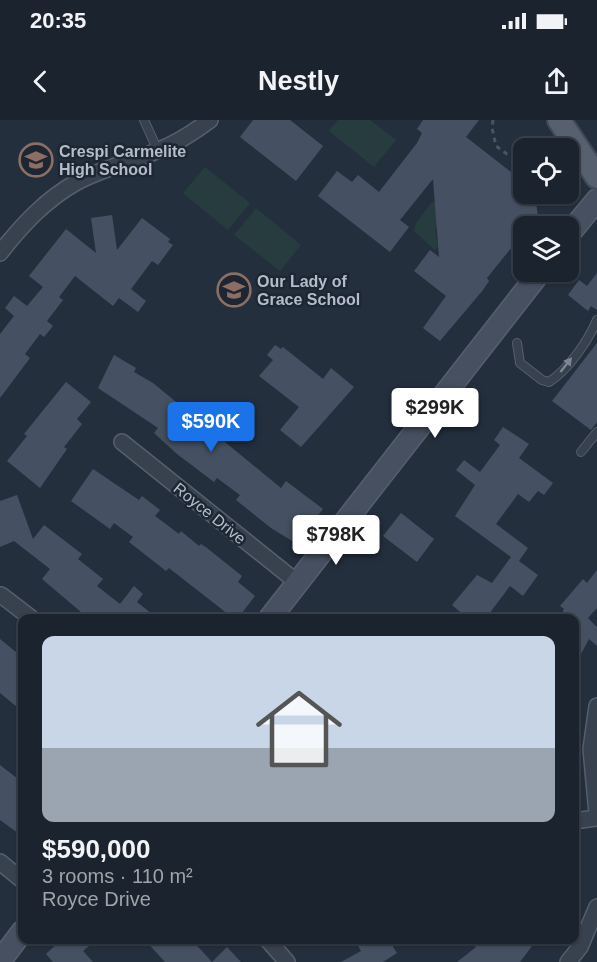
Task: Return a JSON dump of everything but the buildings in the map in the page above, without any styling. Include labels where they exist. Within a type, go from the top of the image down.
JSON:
[{"type":"main road","points":[[559,120],[597,177]]},
{"type":"street","points":[[0,253],[32,216],[76,182],[158,151],[186,137],[210,120]]},
{"type":"street","points":[[579,222],[597,200]]},
{"type":"street","points":[[273,614],[532,282]]},
{"type":"street","name":"Royce Drive","points":[[122,442],[298,583]]},
{"type":"street","points":[[1,595],[27,614]]},
{"type":"street","points":[[579,820],[597,816],[594,749],[597,706]]},
{"type":"street","points":[[0,862],[18,877]]},
{"type":"street","points":[[568,962],[580,947],[597,907]]},
{"type":"street","points":[[2,961],[18,938]]},
{"type":"street","points":[[271,944],[287,962]]},
{"type":"lane","points":[[144,120],[158,151]]},
{"type":"lane","points":[[517,343],[520,363],[542,381],[549,382],[557,377],[591,333],[597,320]]},
{"type":"lane","points":[[581,452],[597,432]]},
{"type":"path","points":[[494,120],[492,128],[496,146],[513,156]]},
{"type":"green space","points":[[338,120],[370,120],[396,140],[374,167],[329,131]]},
{"type":"green space","points":[[205,167],[250,203],[228,230],[183,193]]},
{"type":"green space","points":[[432,202],[435,202],[438,228],[435,229],[438,247],[435,250],[414,231],[416,223]]},
{"type":"green space","points":[[256,208],[301,245],[280,271],[234,235]]},
{"type":"place","name":"Crespi Carmelite High School","points":[[36,160]]},
{"type":"place","name":"Our Lady of Grace School","points":[[234,290]]}]
